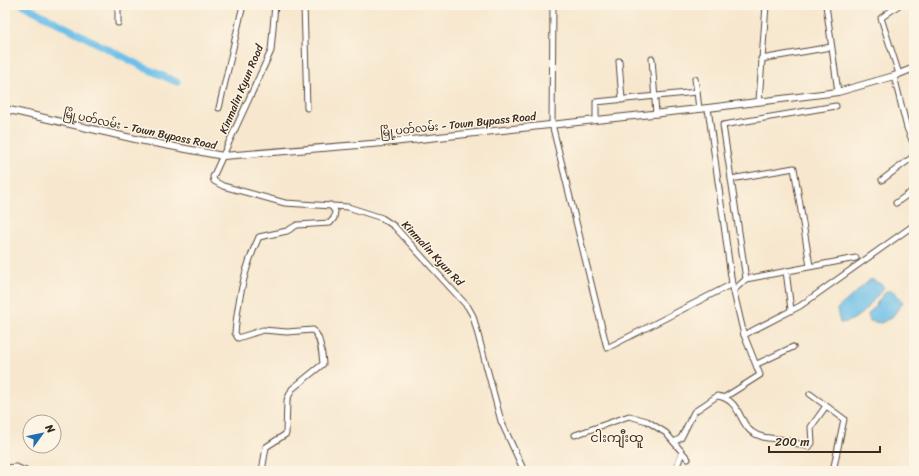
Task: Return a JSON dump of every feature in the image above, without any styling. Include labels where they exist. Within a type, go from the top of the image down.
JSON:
[{"type":"main road","name":"မြို့ပတ်လမ်း - Town Bypass Road","points":[[5,109],[144,142],[223,156],[383,143],[656,114],[838,92],[897,75],[914,68]]},
{"type":"street","points":[[118,5],[118,23]]},
{"type":"street","points":[[219,108],[243,5]]},
{"type":"street","name":"Kinmalin Kyun Road","points":[[223,156],[271,51],[275,5]]},
{"type":"street","points":[[304,5],[307,108]]},
{"type":"street","points":[[553,5],[552,124],[607,348],[732,284]]},
{"type":"street","points":[[759,101],[766,5]]},
{"type":"street","points":[[826,5],[838,92]]},
{"type":"street","points":[[899,5],[881,18],[897,75],[907,128],[914,145]]},
{"type":"street","points":[[761,60],[831,47]]},
{"type":"street","points":[[652,59],[656,114]]},
{"type":"street","points":[[619,61],[622,100]]},
{"type":"street","points":[[695,79],[699,109]]},
{"type":"street","points":[[596,120],[596,102],[697,92]]},
{"type":"street","points":[[746,279],[723,125],[836,106]]},
{"type":"street","points":[[708,108],[732,284],[744,335],[757,364],[760,375],[725,397]]},
{"type":"street","name":"Kinmalin Kyun Rd","points":[[223,156],[213,179],[223,186],[285,203],[348,207],[382,218],[394,226],[468,307],[478,332],[485,364],[501,421],[524,471]]},
{"type":"street","points":[[882,180],[914,156]]},
{"type":"street","points":[[731,179],[794,168],[810,266]]},
{"type":"street","points":[[896,203],[914,190]]},
{"type":"street","points":[[262,471],[266,447],[286,434],[287,400],[289,395],[292,390],[323,364],[322,352],[315,333],[312,330],[287,332],[263,330],[238,338],[235,334],[241,286],[246,266],[260,237],[287,231],[297,225],[330,223],[334,218],[334,211],[330,205]]},
{"type":"street","points":[[744,335],[800,306],[914,225]]},
{"type":"street","points":[[734,290],[746,279],[856,258]]},
{"type":"street","points":[[786,271],[792,310]]},
{"type":"street","points":[[757,364],[794,347]]},
{"type":"street","points":[[810,394],[844,419],[833,471]]},
{"type":"street","points":[[674,442],[681,438],[694,412],[717,396],[725,397],[738,409],[751,432],[766,439],[779,440],[809,447],[812,443],[811,427],[826,406]]},
{"type":"street","points":[[575,435],[629,416],[647,421],[666,434],[688,459]]},
{"type":"street","points":[[675,471],[682,453]]},
{"type":"street","points":[[5,468],[16,467],[26,471]]},
{"type":"water","points":[[871,279],[882,285],[884,288],[859,315],[847,322],[840,323],[837,309]]},
{"type":"water","points":[[886,291],[893,291],[903,302],[892,317],[881,323],[870,321],[868,315]]},
{"type":"waterway","points":[[23,5],[145,68],[177,82]]},
{"type":"district","name":"ငါးကျီးထူ","points":[[617,437]]}]
